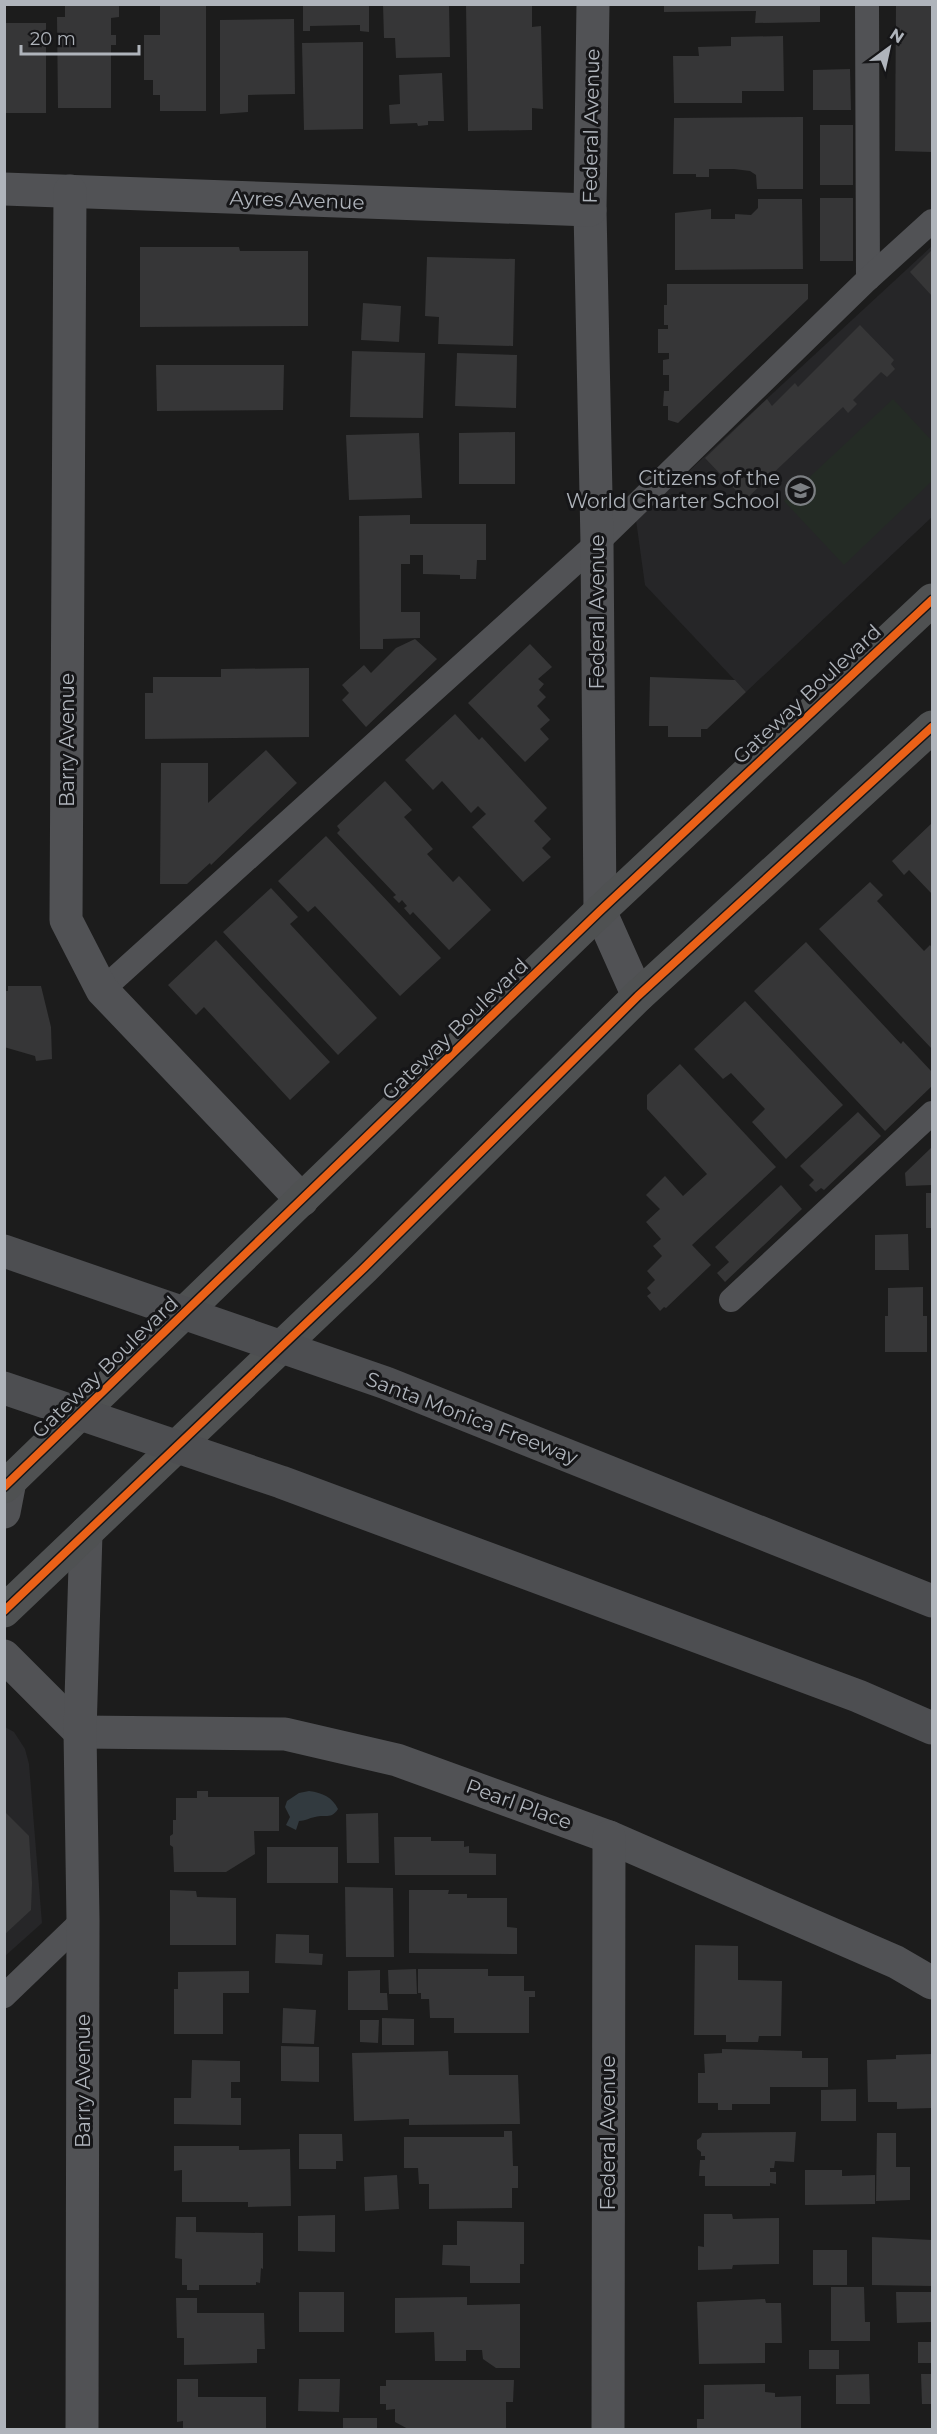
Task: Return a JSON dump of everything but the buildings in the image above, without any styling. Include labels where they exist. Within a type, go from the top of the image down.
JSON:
[{"type":"highway","name":"Santa Monica Freeway","points":[[4,1251],[386,1383],[933,1601]]},
{"type":"highway","points":[[4,1388],[281,1482],[858,1696],[933,1728]]},
{"type":"highway","points":[[858,1696],[933,1742]]},
{"type":"main road","name":"Gateway Boulevard","points":[[6,1494],[302,1200],[600,911],[933,600]]},
{"type":"main road","points":[[4,1611],[364,1268],[638,996],[933,727]]},
{"type":"street","name":"Federal Avenue","points":[[593,4],[590,210],[597,543],[600,911],[638,996]]},
{"type":"street","name":"Ayres Avenue","points":[[4,189],[590,210]]},
{"type":"street","name":"Barry Avenue","points":[[70,191],[66,920],[102,990],[302,1200]]},
{"type":"street","name":"Barry Avenue","points":[[82,2430],[83,1920],[80,1732],[86,1533]]},
{"type":"street","points":[[4,1656],[80,1732]]},
{"type":"street","name":"Pearl Place","points":[[80,1732],[285,1734],[398,1760],[609,1837],[896,1962],[933,1983]]},
{"type":"street","name":"Federal Avenue","points":[[608,2430],[609,1837]]},
{"type":"lane","points":[[867,4],[868,279]]},
{"type":"lane","points":[[102,990],[597,543],[868,279],[933,221]]},
{"type":"lane","points":[[731,1300],[933,1113]]},
{"type":"lane","points":[[4,1996],[83,1920]]},
{"type":"shaded area","name":"Citizens of the World Charter School","points":[[932,246],[932,517],[746,692],[645,585],[636,520]]},
{"type":"shaded area","points":[[893,399],[932,441],[932,481],[844,565],[784,501]]},
{"type":"shaded area","points":[[5,1727],[14,1732],[25,1749],[29,1764],[42,1923],[5,1956]]},
{"type":"shaded area","points":[[309,1791],[326,1796],[338,1809],[330,1816],[299,1821],[296,1830],[286,1825],[290,1817],[285,1807],[287,1801],[299,1793]]},
{"type":"cycle path","points":[[4,1487],[600,911],[932,600]]},
{"type":"cycle path","points":[[4,1611],[364,1268],[638,996],[932,727]]},
{"type":"place","name":"Citizens of the World Charter School","points":[[801,490]]}]
